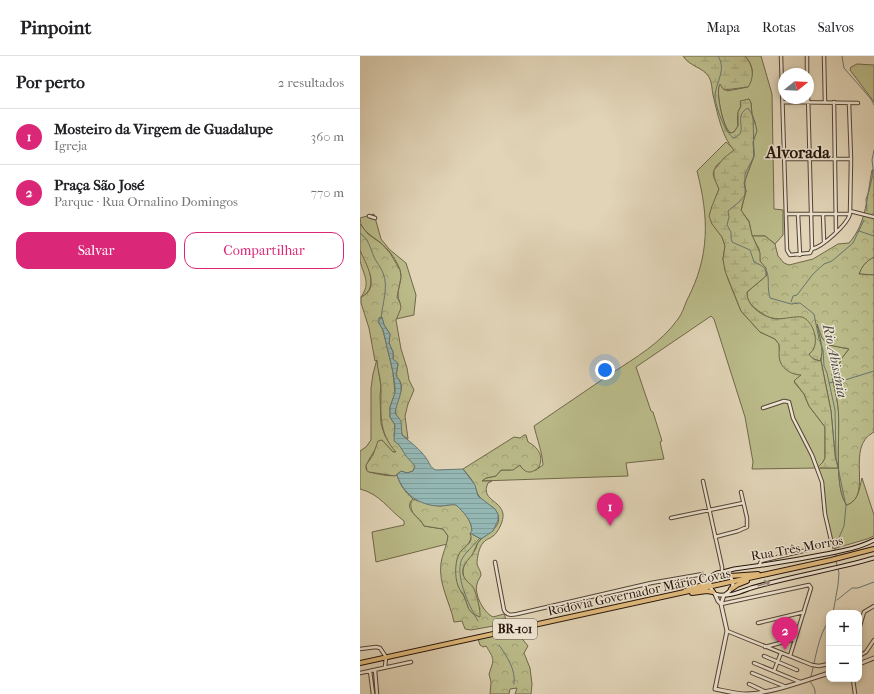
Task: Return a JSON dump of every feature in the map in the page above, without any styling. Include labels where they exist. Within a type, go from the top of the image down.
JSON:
[{"type":"highway","name":"Rodovia Governador Mário Covas","points":[[360,663],[766,575],[874,549]]},
{"type":"highway","points":[[730,576],[766,575]]},
{"type":"highway","points":[[731,589],[752,578]]},
{"type":"highway","points":[[678,594],[710,581]]},
{"type":"highway","points":[[670,596],[707,591],[714,593]]},
{"type":"main road","name":"Rua Três Morros","points":[[722,572],[828,554],[863,545],[874,540]]},
{"type":"main road","name":"Rua Três Morros","points":[[714,593],[725,595],[736,593],[780,579],[874,558]]},
{"type":"main road","points":[[721,604],[725,602],[725,595],[731,589],[732,582],[730,576],[722,572],[715,574],[710,581],[710,587],[721,604],[727,631],[715,689],[746,694],[759,693],[826,675]]},
{"type":"main road","points":[[862,663],[874,658]]},
{"type":"street","points":[[781,56],[782,68]]},
{"type":"street","points":[[807,56],[807,68]]},
{"type":"street","points":[[824,56],[825,102]]},
{"type":"street","points":[[814,102],[858,103]]},
{"type":"street","points":[[834,102],[836,232]]},
{"type":"street","points":[[812,248],[818,247],[844,225],[850,212],[851,159],[849,103]]},
{"type":"street","points":[[783,104],[787,250],[790,255],[810,253],[812,248],[808,104]]},
{"type":"street","points":[[784,159],[851,159]]},
{"type":"street","points":[[786,214],[835,214],[850,212],[874,217]]},
{"type":"street","points":[[798,214],[800,255]]},
{"type":"street","points":[[823,214],[824,242]]},
{"type":"street","points":[[369,216],[374,218]]},
{"type":"street","points":[[759,566],[761,561],[828,545],[831,540],[825,514],[822,482],[812,455],[793,418],[789,402],[784,401],[763,408]]},
{"type":"street","points":[[703,481],[722,572]]},
{"type":"street","points":[[715,537],[747,527],[748,523],[741,492]]},
{"type":"street","points":[[671,518],[744,503]]},
{"type":"street","points":[[495,562],[504,610],[510,615],[703,574]]},
{"type":"street","points":[[725,602],[808,584],[811,588],[790,656]]},
{"type":"street","points":[[862,618],[864,612],[874,606]]},
{"type":"street","points":[[758,623],[804,612]]},
{"type":"street","points":[[727,631],[814,665],[826,664]]},
{"type":"street","points":[[765,647],[795,639]]},
{"type":"street","points":[[862,654],[866,652],[874,640]]},
{"type":"street","points":[[360,649],[380,648],[386,657],[385,667]]},
{"type":"street","points":[[774,671],[781,653]]},
{"type":"street","points":[[764,656],[797,670]]},
{"type":"street","points":[[360,673],[411,662]]},
{"type":"street","points":[[754,663],[800,682]]},
{"type":"street","points":[[375,670],[377,694]]},
{"type":"street","points":[[370,671],[373,694]]},
{"type":"street","points":[[752,674],[784,686]]},
{"type":"street","points":[[853,682],[854,694]]},
{"type":"street","points":[[749,684],[764,691]]},
{"type":"street","points":[[714,694],[715,689]]},
{"type":"green space","points":[[683,56],[745,56],[750,63],[752,79],[748,87],[724,90],[720,84],[718,94],[722,115],[728,132],[734,132],[738,126],[738,112],[741,106],[740,101],[749,99],[757,131],[753,142],[754,156],[744,183],[746,191],[741,210],[749,222],[752,235],[760,253],[760,261],[766,268],[766,276],[747,292],[747,297],[749,302],[762,314],[777,319],[802,317],[809,322],[812,327],[815,336],[815,346],[809,354],[814,359],[821,361],[831,411],[835,455],[838,468],[817,468],[825,458],[825,427],[809,406],[804,394],[794,381],[801,375],[792,373],[783,367],[779,359],[779,344],[775,339],[760,332],[741,311],[725,271],[723,259],[725,246],[722,237],[712,224],[709,216],[719,189],[714,178],[714,170],[724,158],[734,150],[726,139],[720,124],[709,77],[703,71],[689,63]]},
{"type":"green space","points":[[745,56],[761,56],[772,94],[774,209],[783,210],[783,235],[775,244],[765,236],[752,236],[749,221],[741,211],[746,191],[744,183],[754,156],[753,142],[755,122],[752,115],[751,103],[749,99],[740,104],[741,106],[737,121],[738,126],[734,132],[731,133],[725,125],[719,101],[718,94],[720,83],[727,91],[748,87],[752,68]]},
{"type":"green space","points":[[857,64],[874,65],[874,102],[850,70],[851,67]]},
{"type":"green space","points":[[726,142],[735,150],[716,166],[713,174],[719,189],[710,214],[712,223],[722,237],[725,246],[723,259],[728,279],[741,311],[760,332],[775,339],[779,344],[780,356],[786,369],[802,375],[794,382],[804,394],[809,406],[825,427],[825,458],[818,468],[838,468],[835,455],[831,411],[821,361],[822,350],[816,323],[825,342],[829,345],[849,349],[842,358],[838,367],[840,370],[832,373],[839,417],[838,458],[840,486],[847,505],[856,497],[862,478],[874,515],[874,536],[867,539],[833,549],[823,510],[821,482],[817,468],[752,469],[753,462],[745,417],[714,319],[711,316],[636,367],[662,441],[660,442],[664,459],[626,463],[628,476],[481,481],[486,478],[496,476],[501,470],[510,470],[520,465],[522,468],[536,470],[543,465],[541,450],[534,426],[656,343],[678,319],[695,284],[700,268],[705,237],[704,205],[697,171]]},
{"type":"green space","points":[[872,170],[874,170],[874,257],[865,264],[859,274],[874,275],[874,432],[865,439],[861,448],[859,459],[858,491],[855,500],[847,505],[840,486],[838,459],[839,417],[832,373],[839,370],[838,367],[842,358],[849,349],[829,345],[822,338],[817,324],[822,352],[820,361],[811,358],[808,354],[813,350],[815,335],[799,317],[779,319],[767,317],[750,304],[747,292],[766,276],[767,272],[760,261],[759,249],[752,236],[765,236],[775,244],[778,256],[784,263],[789,265],[813,259],[838,244],[849,243],[855,235],[863,218]]},
{"type":"green space","points":[[374,214],[381,239],[389,249],[406,263],[416,295],[414,315],[396,319],[400,303],[398,298],[398,290],[401,278],[400,270],[388,250],[362,227],[361,223],[360,218]]},
{"type":"green space","points":[[360,224],[368,234],[382,244],[390,253],[400,270],[401,277],[397,297],[401,308],[396,320],[401,349],[409,380],[414,390],[405,416],[408,439],[402,435],[395,409],[401,390],[400,381],[396,376],[398,364],[393,359],[393,352],[389,343],[390,334],[384,325],[382,318],[379,318],[379,323],[383,330],[393,372],[395,393],[390,407],[390,417],[395,425],[394,436],[415,466],[413,471],[407,473],[401,471],[395,476],[369,472],[367,471],[366,465],[373,455],[378,441],[382,440],[393,452],[396,452],[390,445],[383,430],[381,414],[381,384],[377,360],[375,361],[369,328],[361,303],[361,297],[367,293],[371,282],[368,268],[360,250]]},
{"type":"green space","points":[[360,249],[366,261],[371,282],[367,293],[361,297],[366,288],[366,279],[360,261]]},
{"type":"green space","points":[[874,257],[874,275],[859,274],[865,264]]},
{"type":"green space","points":[[377,359],[381,387],[381,424],[385,436],[397,452],[393,452],[382,440],[369,459],[366,469],[369,472],[391,476],[397,475],[403,488],[413,499],[410,506],[413,513],[424,526],[443,529],[448,536],[447,544],[376,562],[372,532],[404,525],[404,521],[378,498],[367,491],[360,489],[360,451],[366,447],[371,440],[371,388]]},
{"type":"green space","points":[[526,435],[528,442],[535,446],[539,452],[541,459],[539,467],[534,471],[529,472],[524,470],[520,465],[513,470],[501,470],[496,476],[486,478],[482,481],[492,481],[488,483],[486,489],[487,493],[501,509],[503,517],[502,523],[497,532],[484,542],[479,550],[477,564],[481,575],[476,588],[478,598],[489,615],[493,617],[504,614],[506,619],[505,624],[471,630],[465,629],[462,621],[454,622],[441,578],[442,556],[448,536],[443,529],[424,526],[411,510],[411,501],[413,499],[440,506],[455,504],[466,515],[472,527],[472,533],[467,545],[461,551],[461,592],[468,607],[475,615],[480,609],[464,578],[464,565],[474,552],[478,542],[496,527],[499,519],[497,512],[481,499],[473,482],[463,469],[514,437],[520,438]]},
{"type":"green space","points":[[470,533],[481,539],[472,555],[465,563],[463,573],[466,580],[474,589],[479,606],[480,617],[470,611],[464,595],[459,589],[456,578],[457,559],[460,552],[470,542]]},
{"type":"green space","points":[[515,630],[528,646],[524,653],[530,668],[532,684],[531,694],[515,694],[517,688],[510,689],[509,694],[490,694],[491,682],[489,674],[493,660],[486,646],[483,647],[480,645],[478,639]]},
{"type":"water","points":[[382,317],[384,325],[390,334],[389,343],[393,352],[393,359],[398,363],[396,376],[401,385],[401,389],[395,413],[401,421],[402,435],[421,452],[434,469],[463,469],[475,485],[478,496],[495,509],[498,514],[498,520],[493,531],[481,539],[470,533],[472,531],[472,527],[469,520],[456,505],[440,506],[426,504],[413,498],[403,488],[400,482],[397,475],[401,471],[407,473],[413,471],[415,466],[399,445],[394,441],[395,425],[390,417],[390,407],[395,393],[395,387],[383,330],[379,323],[379,318]]},
{"type":"waterway","name":"Rio Abissínia","points":[[718,56],[721,71],[715,100],[721,119],[727,131],[734,138],[740,134],[741,117],[744,111],[748,108],[753,116],[754,156],[745,174],[745,195],[728,211],[729,217],[727,225],[731,232],[732,242],[750,250],[754,262],[761,265],[765,269],[768,277],[770,298],[791,304],[800,303],[814,314],[819,339],[823,350],[824,366],[827,373],[835,410],[836,458],[846,506],[844,526],[835,547],[836,557]]},
{"type":"waterway","points":[[842,56],[844,68],[871,99],[874,105]]},
{"type":"waterway","points":[[867,211],[866,199],[872,178],[872,160],[874,150]]},
{"type":"waterway","points":[[791,302],[793,296],[797,295],[813,274],[824,264],[832,261],[853,243],[864,220]]},
{"type":"waterway","points":[[859,231],[874,236]]},
{"type":"waterway","points":[[360,233],[367,241],[385,278],[381,319]]},
{"type":"waterway","points":[[829,383],[845,380],[874,371]]},
{"type":"waterway","points":[[478,621],[470,607],[463,589],[460,564],[463,557],[480,538]]},
{"type":"waterway","name":"Rio Abissínia","points":[[834,610],[839,573],[836,561]]},
{"type":"waterway","points":[[837,600],[852,588],[858,588],[874,582]]},
{"type":"waterway","name":"Rio Abissínia","points":[[815,694],[815,690],[810,680],[819,641],[826,626]]},
{"type":"waterway","points":[[499,645],[508,659],[514,673],[514,684]]},
{"type":"place","name":"Mosteiro da Virgem de Guadalupe","points":[[610,526]]},
{"type":"place","name":"Praça São José","points":[[785,650]]},
{"type":"district","name":"Alvorada","points":[[798,152]]}]
